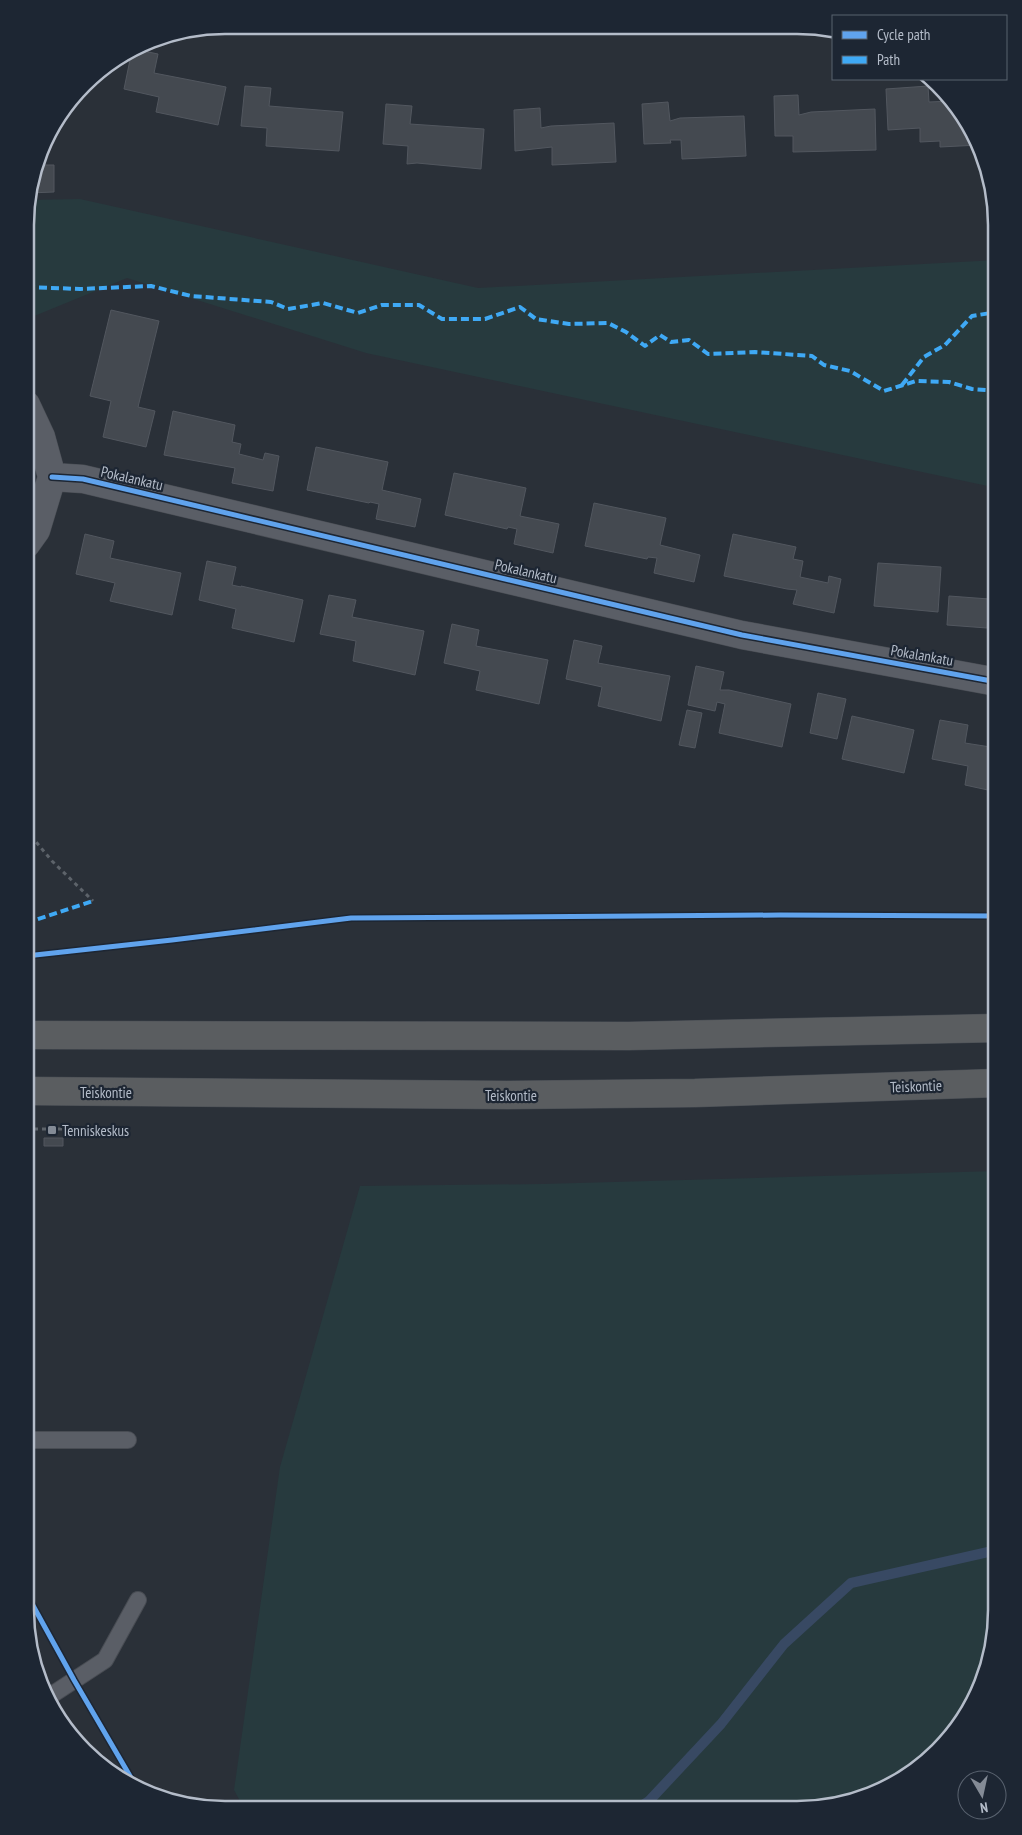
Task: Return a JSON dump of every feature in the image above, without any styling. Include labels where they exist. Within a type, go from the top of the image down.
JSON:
[{"type":"highway","points":[[34,1035],[629,1036],[988,1028]]},
{"type":"highway","name":"Teiskontie","points":[[34,1091],[508,1095],[696,1093],[988,1083]]},
{"type":"street","points":[[34,423],[41,438],[52,477],[34,533]]},
{"type":"street","name":"Pokalankatu","points":[[52,477],[83,479],[742,635],[988,680]]},
{"type":"lane","points":[[34,1440],[128,1440]]},
{"type":"lane","points":[[53,1694],[105,1660],[138,1600]]},
{"type":"path","points":[[34,840],[52,861],[93,901]]},
{"type":"path","points":[[34,1129],[70,1129]]},
{"type":"green space","points":[[80,199],[478,288],[988,260],[988,486],[366,353],[127,278],[34,316],[35,200]]},
{"type":"green space","points":[[988,1171],[988,1623],[985,1648],[969,1695],[949,1727],[914,1762],[893,1776],[847,1795],[810,1801],[240,1801],[234,1790],[280,1467],[360,1186],[543,1184]]},
{"type":"building","points":[[144,51],[158,54],[154,73],[226,87],[218,125],[156,112],[159,97],[124,89],[130,58]]},
{"type":"building","points":[[245,86],[271,88],[269,106],[343,112],[339,151],[266,146],[267,128],[241,126]]},
{"type":"building","points":[[928,86],[929,102],[943,101],[963,129],[971,145],[940,147],[940,141],[920,142],[920,128],[888,130],[886,89]]},
{"type":"building","points":[[798,95],[799,115],[811,112],[875,109],[876,150],[793,152],[793,136],[775,136],[774,96]]},
{"type":"building","points":[[668,102],[670,121],[680,118],[744,116],[746,156],[682,159],[681,140],[670,140],[671,143],[644,144],[642,104]]},
{"type":"building","points":[[386,104],[412,106],[410,124],[484,129],[481,169],[417,163],[407,164],[408,146],[383,144]]},
{"type":"building","points":[[540,108],[541,128],[614,123],[616,162],[552,165],[552,147],[515,151],[514,110]]},
{"type":"building","points":[[43,165],[54,165],[54,192],[36,193]]},
{"type":"building","points":[[111,310],[159,321],[138,407],[155,411],[146,447],[103,437],[111,401],[90,396]]},
{"type":"building","points":[[173,411],[235,425],[232,442],[241,444],[239,454],[263,460],[265,453],[279,456],[273,491],[232,483],[235,468],[164,455]]},
{"type":"building","points":[[316,447],[388,462],[382,490],[421,499],[415,527],[376,519],[379,504],[307,490]]},
{"type":"building","points":[[454,473],[526,488],[520,516],[559,524],[553,553],[514,544],[517,529],[508,527],[507,529],[445,515]]},
{"type":"building","points":[[594,503],[666,518],[660,545],[700,555],[694,582],[654,573],[657,558],[648,557],[647,559],[585,546]]},
{"type":"building","points":[[85,534],[114,541],[110,558],[181,573],[172,615],[110,601],[115,583],[76,574]]},
{"type":"building","points":[[733,534],[796,547],[793,559],[803,561],[800,577],[828,583],[829,576],[841,579],[834,613],[793,604],[797,590],[724,576]]},
{"type":"building","points":[[207,561],[236,567],[232,585],[303,600],[294,642],[232,628],[236,609],[199,600]]},
{"type":"building","points":[[878,563],[941,567],[938,612],[874,606]]},
{"type":"building","points":[[329,595],[356,600],[352,617],[424,631],[415,675],[353,661],[356,641],[320,634]]},
{"type":"building","points":[[949,596],[988,599],[987,628],[947,625]]},
{"type":"building","points":[[452,624],[479,630],[476,646],[548,660],[539,704],[476,690],[480,671],[444,663]]},
{"type":"building","points":[[574,640],[602,646],[598,663],[670,676],[661,721],[598,706],[602,687],[566,679]]},
{"type":"building","points":[[696,666],[724,672],[720,690],[729,690],[791,704],[782,747],[719,733],[725,704],[717,702],[715,711],[688,705]]},
{"type":"building","points":[[818,693],[846,699],[837,739],[810,733]]},
{"type":"building","points":[[687,710],[702,713],[695,748],[679,745]]},
{"type":"building","points":[[852,716],[914,730],[904,773],[842,759]]},
{"type":"building","points":[[940,720],[968,725],[965,743],[988,747],[988,790],[965,785],[968,766],[932,759]]},
{"type":"building","points":[[44,1138],[63,1138],[63,1146],[44,1146]]},
{"type":"waterway","points":[[649,1801],[721,1724],[784,1644],[851,1583],[988,1552]]},
{"type":"marked path","points":[[34,287],[80,289],[151,286],[191,296],[271,302],[288,309],[323,303],[358,313],[382,305],[419,305],[442,319],[485,319],[520,307],[536,319],[569,324],[608,323],[626,332],[645,346],[660,335],[671,342],[689,340],[708,354],[755,352],[812,356],[824,365],[850,371],[884,391],[916,381],[949,382],[972,389],[988,390]]},
{"type":"marked path","points":[[902,385],[924,357],[945,345],[972,316],[988,313]]},
{"type":"marked path","points":[[34,920],[93,901]]},
{"type":"cycle path","points":[[52,477],[83,479],[742,635],[988,680]]},
{"type":"cycle path","points":[[34,955],[351,918],[780,915],[988,916]]},
{"type":"cycle path","points":[[34,1607],[130,1777]]},
{"type":"place","name":"Tenniskeskus","points":[[52,1130]]}]
